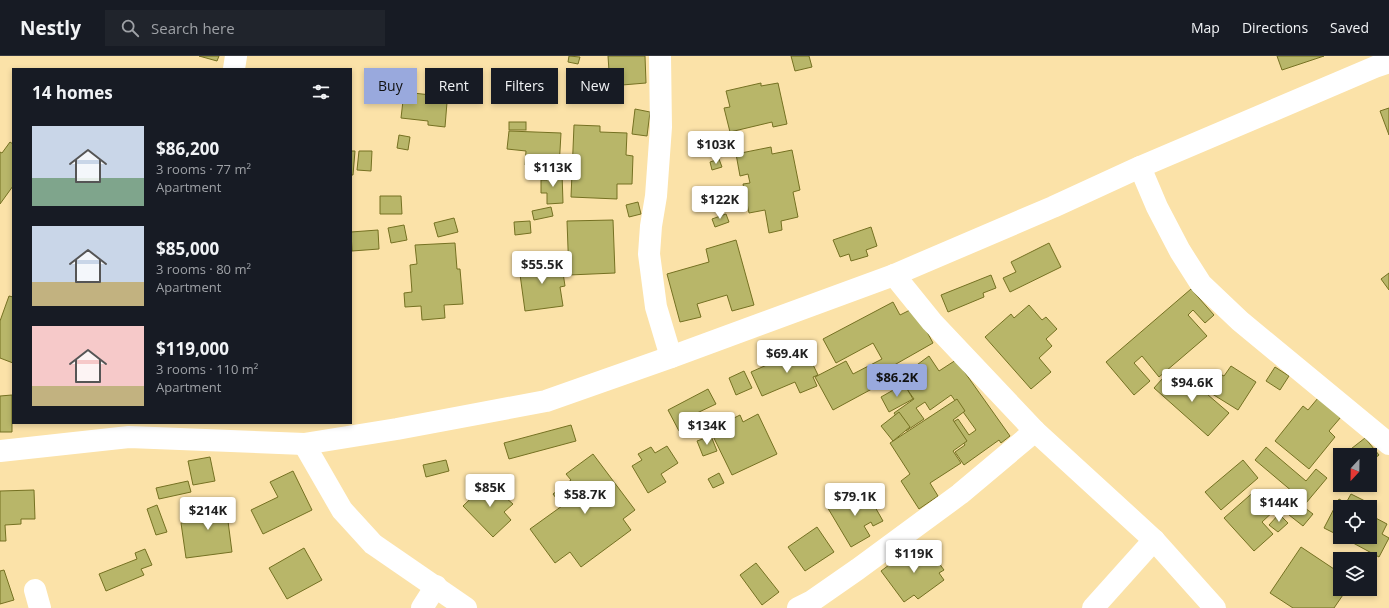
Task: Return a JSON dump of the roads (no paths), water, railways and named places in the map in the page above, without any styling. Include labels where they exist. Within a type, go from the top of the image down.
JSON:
[{"type":"street","points":[[234,68],[236,56]]},
{"type":"street","points":[[660,56],[661,127],[649,254],[656,307],[671,357]]},
{"type":"street","points":[[0,451],[192,431],[304,444],[397,429],[546,401],[894,275],[1053,207],[1140,167],[1389,62]]},
{"type":"street","points":[[1140,167],[1157,207],[1180,251],[1201,284],[1240,321],[1389,444]]},
{"type":"street","points":[[894,275],[932,322],[1035,431],[1154,540],[1216,608]]},
{"type":"street","points":[[798,608],[812,601],[858,569],[960,494],[1035,431]]},
{"type":"street","points":[[304,444],[342,510],[373,544],[466,608]]},
{"type":"street","points":[[1093,608],[1154,540]]},
{"type":"street","points":[[422,608],[436,586]]}]
